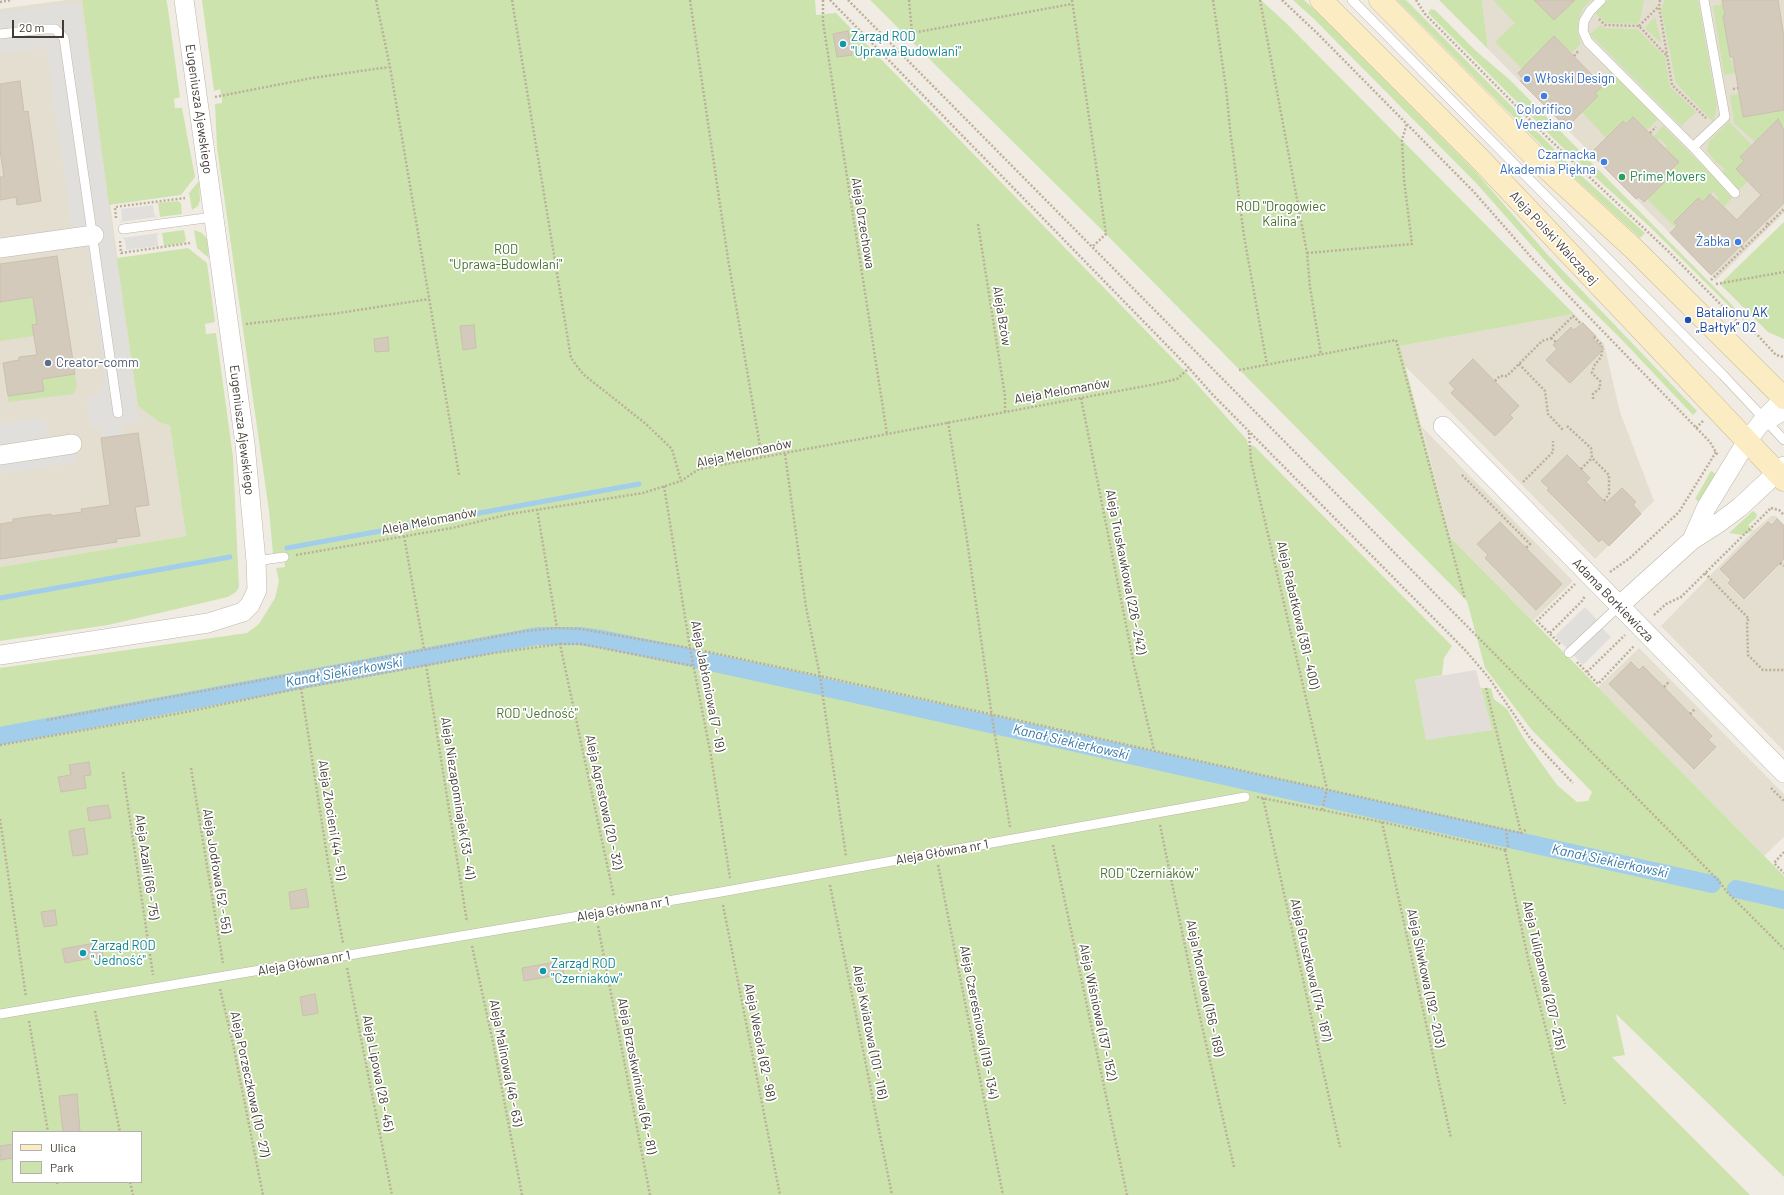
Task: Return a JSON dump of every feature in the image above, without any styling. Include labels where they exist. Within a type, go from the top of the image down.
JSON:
[{"type":"main road","name":"Aleja Polski Walczącej","points":[[1321,0],[1474,153],[1747,441],[1782,473]]},
{"type":"main road","points":[[1380,0],[1544,166],[1633,248],[1784,398]]},
{"type":"street","name":"Eugeniusza Ajewskiego","points":[[0,655],[200,624],[234,616],[243,612],[255,597],[258,586],[246,444],[213,217],[184,0]]},
{"type":"street","points":[[0,248],[94,235]]},
{"type":"street","points":[[1692,540],[1706,508],[1747,441],[1767,422],[1784,398]]},
{"type":"street","name":"Adama Borkiewicza","points":[[1443,426],[1784,773]]},
{"type":"street","points":[[0,455],[72,444]]},
{"type":"street","points":[[1619,606],[1692,540],[1720,522],[1782,473]]},
{"type":"lane","points":[[1352,0],[1784,440]]},
{"type":"lane","points":[[1601,0],[1590,11],[1584,21],[1583,31],[1588,42],[1694,147],[1735,193]]},
{"type":"lane","points":[[1694,147],[1725,117],[1704,0]]},
{"type":"lane","points":[[0,34],[55,29],[64,38],[94,235],[118,413]]},
{"type":"lane","points":[[123,229],[213,217]]},
{"type":"lane","points":[[1767,422],[1784,416]]},
{"type":"lane","points":[[256,561],[284,557]]},
{"type":"lane","points":[[1568,653],[1619,606]]},
{"type":"lane","name":"Aleja Główna nr 1","points":[[0,1014],[596,914],[616,909],[721,892],[1245,796]]},
{"type":"path","points":[[0,2],[12,0]]},
{"type":"path","points":[[376,0],[390,67],[459,475]]},
{"type":"path","points":[[512,0],[571,358],[583,374],[646,424],[672,450],[682,481]]},
{"type":"path","points":[[690,0],[728,259],[762,458]]},
{"type":"path","name":"Aleja Orzechowa","points":[[823,0],[822,14],[886,434]]},
{"type":"path","points":[[830,0],[1189,368],[1249,432],[1466,651],[1490,678],[1530,738],[1573,783]]},
{"type":"path","points":[[848,0],[1717,879],[1728,893],[1784,949]]},
{"type":"path","points":[[909,0],[912,33],[1072,4]]},
{"type":"path","points":[[1072,0],[1106,234],[1092,248]]},
{"type":"path","points":[[1213,0],[1226,88],[1244,236],[1266,365]]},
{"type":"path","points":[[1260,0],[1307,253],[1310,287],[1321,355]]},
{"type":"path","points":[[1282,0],[1318,34],[1474,192],[1564,292],[1614,341],[1710,442],[1716,452],[1679,512],[1630,558],[1606,574]]},
{"type":"path","points":[[1416,0],[1420,1],[1425,14],[1543,133],[1668,251],[1737,320],[1750,327],[1776,355],[1784,357]]},
{"type":"path","points":[[1660,0],[1659,6],[1672,84],[1715,127]]},
{"type":"path","points":[[1639,26],[1659,6]]},
{"type":"path","points":[[1590,11],[1605,25],[1639,26],[1668,56]]},
{"type":"path","points":[[221,96],[312,78],[390,67]]},
{"type":"path","points":[[1307,253],[1412,244],[1404,180],[1402,140],[1406,123]]},
{"type":"path","points":[[116,218],[115,207],[185,198]]},
{"type":"path","points":[[1711,280],[1784,209]]},
{"type":"path","points":[[1766,221],[1768,225]]},
{"type":"path","name":"Aleja Bzów","points":[[978,224],[1005,396],[1005,412]]},
{"type":"path","points":[[120,243],[121,253],[190,243]]},
{"type":"path","points":[[1716,284],[1784,272]]},
{"type":"path","points":[[252,323],[429,300]]},
{"type":"path","points":[[1495,381],[1500,376],[1507,376],[1542,341],[1551,338],[1573,316],[1581,324]]},
{"type":"path","points":[[1593,399],[1593,394],[1600,388],[1600,380],[1592,373],[1594,366],[1601,357],[1602,349],[1602,345],[1594,337]]},
{"type":"path","points":[[1551,338],[1556,342]]},
{"type":"path","points":[[1239,370],[1396,340],[1465,600]]},
{"type":"path","points":[[1519,364],[1545,391],[1548,414],[1563,430]]},
{"type":"path","name":"Aleja Melomanów","points":[[284,557],[452,528],[537,509],[643,493],[682,481],[699,469],[1156,384],[1177,378],[1189,368]]},
{"type":"path","name":"Aleja Truskawkowa (226 - 242)","points":[[1081,398],[1134,665],[1154,750]]},
{"type":"path","points":[[948,422],[968,541],[994,730],[1012,839]]},
{"type":"path","points":[[1567,426],[1591,448],[1592,458],[1609,475],[1609,494],[1604,500]]},
{"type":"path","name":"Aleja Rabatkowa (381 - 400)","points":[[1249,432],[1251,461],[1327,789]]},
{"type":"path","points":[[1523,482],[1553,452],[1553,440]]},
{"type":"path","points":[[785,454],[806,607],[820,676],[847,869]]},
{"type":"path","points":[[1581,469],[1592,458]]},
{"type":"path","points":[[1462,475],[1530,544],[1526,548]]},
{"type":"path","name":"Aleja Jabłoniowa (7 - 19)","points":[[664,486],[693,666],[711,756],[732,890]]},
{"type":"path","points":[[1767,506],[1779,510],[1784,515]]},
{"type":"path","points":[[1650,619],[1661,608],[1680,597],[1771,508]]},
{"type":"path","points":[[537,509],[557,628]]},
{"type":"path","points":[[404,536],[424,649]]},
{"type":"path","points":[[1780,563],[1784,566]]},
{"type":"path","points":[[1705,573],[1749,619],[1747,621],[1748,655],[1763,670],[1784,670]]},
{"type":"path","points":[[1550,633],[1582,602],[1588,591]]},
{"type":"path","points":[[47,720],[526,631],[557,628],[581,629],[690,648],[820,676],[1521,833]]},
{"type":"path","points":[[1587,672],[1624,635],[1628,635]]},
{"type":"path","points":[[0,745],[181,713],[302,688],[524,648],[560,644],[581,644],[693,666]]},
{"type":"path","name":"Aleja Agrestowa (20 - 32)","points":[[560,644],[616,909]]},
{"type":"path","name":"Aleja Niezapominajek (33 - 41)","points":[[426,665],[470,934]]},
{"type":"path","name":"Aleja Złocieni (44 - 51)","points":[[302,688],[328,862],[345,956]]},
{"type":"path","points":[[1486,688],[1521,833]]},
{"type":"path","points":[[1690,714],[1697,707]]},
{"type":"path","name":"Aleja Jodłowa (52 - 55)","points":[[190,768],[221,976]]},
{"type":"path","name":"Aleja Azalii (66 - 75)","points":[[123,772],[155,988]]},
{"type":"path","points":[[1322,810],[1327,789]]},
{"type":"path","points":[[1245,796],[1264,798],[1382,822],[1505,850],[1508,846],[1506,829]]},
{"type":"path","name":"Aleja Gruszkowa (174 - 187)","points":[[1264,798],[1285,901],[1340,1147]]},
{"type":"path","name":"Aleja Morelowa (156 - 169)","points":[[1157,813],[1197,1004],[1234,1167]]},
{"type":"path","points":[[0,819],[38,1081],[48,1131]]},
{"type":"path","name":"Aleja Śliwkowa (192 - 203)","points":[[1382,822],[1451,1138]]},
{"type":"path","points":[[1521,833],[1527,828]]},
{"type":"path","name":"Aleja Wiśniowa (137 - 152)","points":[[1050,832],[1127,1195]]},
{"type":"path","name":"Aleja Tulipanowa (207 - 215)","points":[[1505,850],[1529,963],[1565,1104]]},
{"type":"path","points":[[1784,852],[1774,863],[1784,873]]},
{"type":"path","name":"Aleja Czereśniowa (119 - 134)","points":[[935,853],[1003,1195]]},
{"type":"path","name":"Aleja Kwiatowa (101 - 116)","points":[[828,872],[892,1195]]},
{"type":"path","name":"Aleja Wesoła (82 - 98)","points":[[721,892],[780,1195]]},
{"type":"path","name":"Aleja Brzoskwiniowa (64 - 81)","points":[[596,914],[650,1195]]},
{"type":"path","name":"Aleja Malinowa (46 - 63)","points":[[470,934],[494,1047],[522,1195]]},
{"type":"path","name":"Aleja Lipowa (28 - 45)","points":[[345,956],[392,1195]]},
{"type":"path","name":"Aleja Porzeczkowa (10 - 27)","points":[[221,976],[263,1195]]},
{"type":"path","points":[[93,998],[120,1131]]},
{"type":"path","points":[[130,1183],[133,1195]]},
{"type":"shaded area","points":[[66,0],[82,0],[138,406],[159,422],[170,426],[186,536],[0,567],[0,9]]},
{"type":"shaded area","points":[[1482,0],[1784,0],[1784,213],[1716,280],[1488,49]]},
{"type":"shaded area","points":[[80,2],[139,421],[122,424],[123,434],[102,438],[101,427],[91,428],[86,398],[98,395],[105,380],[87,246],[84,227],[72,228],[46,48],[0,54],[0,13]]},
{"type":"shaded area","points":[[153,205],[154,214],[157,217],[120,222],[122,219],[121,209]]},
{"type":"shaded area","points":[[159,233],[157,236],[158,246],[126,250],[125,240],[122,238]]},
{"type":"shaded area","points":[[1574,314],[1604,344],[1620,412],[1654,501],[1595,559],[1405,366],[1400,346]]},
{"type":"shaded area","points":[[39,418],[49,427],[45,430],[47,441],[0,448],[0,424]]},
{"type":"shaded area","points":[[1422,427],[1573,581],[1533,621],[1450,537]]},
{"type":"shaded area","points":[[75,451],[77,462],[0,474],[0,462]]},
{"type":"shaded area","points":[[1771,516],[1776,516],[1784,524],[1784,751],[1661,626],[1753,531]]},
{"type":"shaded area","points":[[1585,607],[1611,637],[1583,665],[1555,636]]},
{"type":"shaded area","points":[[1639,648],[1784,794],[1784,837],[1764,856],[1598,687]]},
{"type":"shaded area","points":[[1476,670],[1492,730],[1426,741],[1415,680]]},
{"type":"green space","points":[[82,0],[166,0],[180,97],[174,99],[175,108],[182,108],[195,177],[181,195],[109,205]]},
{"type":"green space","points":[[202,0],[815,0],[816,15],[836,13],[1186,372],[1247,440],[1248,445],[1254,446],[1452,646],[1444,658],[1442,675],[1415,680],[1426,740],[1492,730],[1481,688],[1491,688],[1494,699],[1507,709],[1524,739],[1557,785],[1577,802],[1588,801],[1592,792],[1531,729],[1485,668],[1467,601],[1102,230],[870,0],[1261,0],[1286,23],[1574,314],[1400,346],[1450,537],[1784,876],[1784,1177],[1616,1014],[1625,1055],[1612,1057],[1750,1195],[0,1195],[0,668],[247,633],[259,624],[275,598],[279,581],[276,568],[285,567],[283,552],[273,554],[269,511],[217,147],[215,104],[222,103],[220,89],[214,91]]},
{"type":"green space","points":[[1293,0],[1304,0],[1318,13],[1474,170],[1547,254],[1697,411],[1693,415],[1623,341],[1565,283],[1476,183],[1313,18]]},
{"type":"green space","points":[[1397,0],[1406,0],[1576,171],[1645,233],[1640,238],[1564,168]]},
{"type":"green space","points":[[1439,0],[1482,0],[1488,49]]},
{"type":"green space","points":[[1493,0],[1534,0],[1550,16],[1553,14],[1557,17],[1575,0],[1591,0],[1583,8],[1578,21],[1578,33],[1581,43],[1572,53],[1558,40],[1522,69],[1495,42],[1515,23]]},
{"type":"green space","points":[[1608,0],[1644,0],[1640,20],[1637,24],[1606,23],[1595,13]]},
{"type":"green space","points":[[1665,0],[1698,0],[1717,106],[1713,122],[1676,83],[1661,8]]},
{"type":"green space","points":[[1723,4],[1725,26],[1780,17],[1784,32],[1784,37],[1728,47],[1736,73],[1724,75],[1713,6]]},
{"type":"green space","points":[[1431,9],[1435,10],[1476,51],[1510,80],[1732,305],[1750,327],[1649,226],[1562,147],[1428,13]]},
{"type":"green space","points":[[1655,17],[1662,44],[1645,28]]},
{"type":"green space","points":[[1601,25],[1604,28],[1637,29],[1665,57],[1670,87],[1696,112],[1681,126],[1590,34]]},
{"type":"green space","points":[[1611,72],[1658,119],[1647,130],[1633,117],[1626,124],[1622,121],[1606,138],[1582,112],[1598,96],[1595,93],[1603,85],[1601,83]]},
{"type":"green space","points":[[1739,94],[1742,117],[1784,110],[1784,130],[1781,125],[1768,137],[1764,133],[1755,142],[1734,123],[1730,95]]},
{"type":"green space","points":[[1729,122],[1752,145],[1740,157],[1744,161],[1736,169],[1748,181],[1738,191],[1722,173],[1725,169],[1715,161],[1707,151],[1709,141]]},
{"type":"green space","points":[[1663,126],[1733,196],[1724,207],[1717,201],[1719,198],[1713,192],[1703,202],[1698,198],[1674,221],[1678,225],[1676,228],[1647,199],[1674,173],[1671,170],[1679,162],[1665,148],[1667,146],[1659,138],[1657,141],[1653,137]]},
{"type":"green space","points":[[199,181],[200,200],[198,206],[192,210],[189,193]]},
{"type":"green space","points":[[178,201],[181,203],[182,214],[160,217],[158,203]]},
{"type":"green space","points":[[1784,222],[1784,339],[1768,332],[1720,284]]},
{"type":"green space","points":[[184,230],[186,240],[183,243],[164,246],[162,233]]},
{"type":"green space","points":[[194,230],[202,233],[207,239],[209,258],[197,248]]},
{"type":"green space","points":[[188,248],[207,263],[215,322],[205,324],[206,334],[216,333],[233,457],[239,587],[236,592],[228,597],[108,625],[0,641],[0,567],[186,536],[170,426],[159,422],[138,406],[117,258]]},
{"type":"green space","points":[[32,293],[37,324],[34,336],[0,341],[0,302],[24,299],[24,294]]},
{"type":"green space","points":[[75,374],[77,387],[73,394],[8,402],[8,396],[43,391],[42,379]]},
{"type":"green space","points":[[1711,471],[1716,474],[1701,503],[1695,499]]},
{"type":"green space","points":[[1753,511],[1757,514],[1756,518],[1748,525],[1753,531],[1743,535],[1729,533]]},
{"type":"building","points":[[1534,0],[1575,0],[1554,20]]},
{"type":"building","points":[[1722,0],[1778,0],[1784,37],[1784,110],[1743,117],[1733,57],[1730,57],[1723,16],[1725,15]]},
{"type":"building","name":"Zarząd ROD \"Uprawa Budowlani\"","points":[[848,31],[852,55],[837,57],[833,34]]},
{"type":"building","points":[[1554,36],[1603,86],[1595,93],[1598,96],[1569,125],[1564,119],[1561,122],[1520,81],[1523,79],[1518,73]]},
{"type":"building","points":[[20,81],[24,112],[28,111],[41,201],[17,205],[16,197],[0,200],[0,177],[4,177],[0,150],[0,84]]},
{"type":"building","points":[[1633,117],[1679,162],[1671,170],[1674,173],[1644,202],[1639,197],[1636,199],[1596,159],[1598,156],[1593,151],[1623,121],[1626,124]]},
{"type":"building","points":[[1778,119],[1784,130],[1784,203],[1711,275],[1670,233],[1678,225],[1674,222],[1698,198],[1703,202],[1710,194],[1737,220],[1761,195],[1736,169],[1744,161],[1740,157]]},
{"type":"building","points":[[57,256],[75,374],[42,379],[44,391],[8,396],[3,363],[19,360],[19,357],[37,355],[32,325],[37,324],[33,297],[0,302],[0,264]]},
{"type":"building","points":[[1583,323],[1596,336],[1593,339],[1604,349],[1570,383],[1546,360],[1557,349],[1553,345],[1571,327],[1574,330]]},
{"type":"building","points":[[474,325],[476,348],[463,350],[460,326]]},
{"type":"building","points":[[388,337],[389,351],[375,352],[374,339]]},
{"type":"building","points":[[1473,359],[1519,406],[1510,415],[1513,418],[1495,436],[1451,393],[1455,389],[1449,383]]},
{"type":"building","points":[[138,433],[149,505],[135,507],[140,536],[116,539],[117,542],[0,559],[0,524],[13,522],[13,519],[82,512],[81,509],[110,505],[101,438]]},
{"type":"building","points":[[1567,455],[1590,478],[1586,482],[1606,503],[1622,488],[1636,502],[1633,505],[1641,514],[1609,546],[1602,539],[1599,542],[1547,490],[1549,488],[1541,481]]},
{"type":"building","points":[[1777,519],[1784,526],[1784,559],[1744,599],[1728,583],[1731,580],[1720,569],[1768,522],[1772,525]]},
{"type":"building","points":[[1500,522],[1562,584],[1536,610],[1485,558],[1488,555],[1477,544]]},
{"type":"building","points":[[1631,662],[1639,670],[1643,666],[1712,736],[1708,740],[1716,747],[1694,769],[1609,684]]},
{"type":"building","points":[[89,762],[91,775],[84,776],[86,788],[61,792],[58,777],[71,775],[69,765]]},
{"type":"building","points":[[108,805],[111,818],[89,821],[87,808]]},
{"type":"building","points":[[84,828],[88,854],[73,856],[69,831]]},
{"type":"building","points":[[306,889],[309,907],[291,909],[289,892]]},
{"type":"building","points":[[55,910],[57,925],[44,927],[41,912]]},
{"type":"building","name":"Zarząd ROD \"Jedność\"","points":[[101,942],[103,956],[65,963],[62,949]]},
{"type":"building","name":"Zarząd ROD \"Czerniaków\"","points":[[561,961],[564,974],[524,981],[522,968]]},
{"type":"building","points":[[315,994],[318,1013],[303,1016],[300,997]]},
{"type":"building","points":[[77,1094],[80,1131],[63,1131],[59,1096]]},
{"type":"building","points":[[12,1144],[12,1158],[0,1160],[0,1146]]},
{"type":"waterway","points":[[287,548],[639,484]]},
{"type":"waterway","points":[[0,598],[230,557]]},
{"type":"waterway","name":"Kanał Siekierkowski","points":[[0,736],[537,636],[579,636],[602,639],[689,657]]},
{"type":"waterway","name":"Kanał Siekierkowski","points":[[696,659],[820,686]]},
{"type":"waterway","name":"Kanał Siekierkowski","points":[[823,687],[1319,797]]},
{"type":"waterway","name":"Kanał Siekierkowski","points":[[1328,799],[1504,838]]},
{"type":"waterway","name":"Kanał Siekierkowski","points":[[1509,839],[1712,884]]},
{"type":"waterway","name":"Kanał Siekierkowski","points":[[1736,889],[1784,900]]},
{"type":"place","name":"Zarząd ROD \"Uprawa Budowlani\"","points":[[843,44]]},
{"type":"place","name":"Włoski Design","points":[[1527,79]]},
{"type":"place","name":"Colorifico Veneziano","points":[[1544,96]]},
{"type":"place","name":"Czarnacka Akademia Piękna","points":[[1604,162]]},
{"type":"place","name":"Prime Movers","points":[[1622,177]]},
{"type":"place","name":"Żabka","points":[[1738,242]]},
{"type":"place","name":"Batalionu AK „Bałtyk” 02","points":[[1688,320]]},
{"type":"place","name":"Creator-comm","points":[[48,363]]},
{"type":"place","name":"Zarząd ROD \"Jedność\"","points":[[83,953]]},
{"type":"place","name":"Zarząd ROD \"Czerniaków\"","points":[[543,971]]},
{"type":"park label","name":"ROD \"Drogowiec Kalina\"","points":[[1281,214]]},
{"type":"park label","name":"ROD \"Uprawa-Budowlani\"","points":[[506,258]]},
{"type":"park label","name":"ROD \"Jedność\"","points":[[537,714]]},
{"type":"park label","name":"ROD \"Czerniaków\"","points":[[1149,874]]}]
